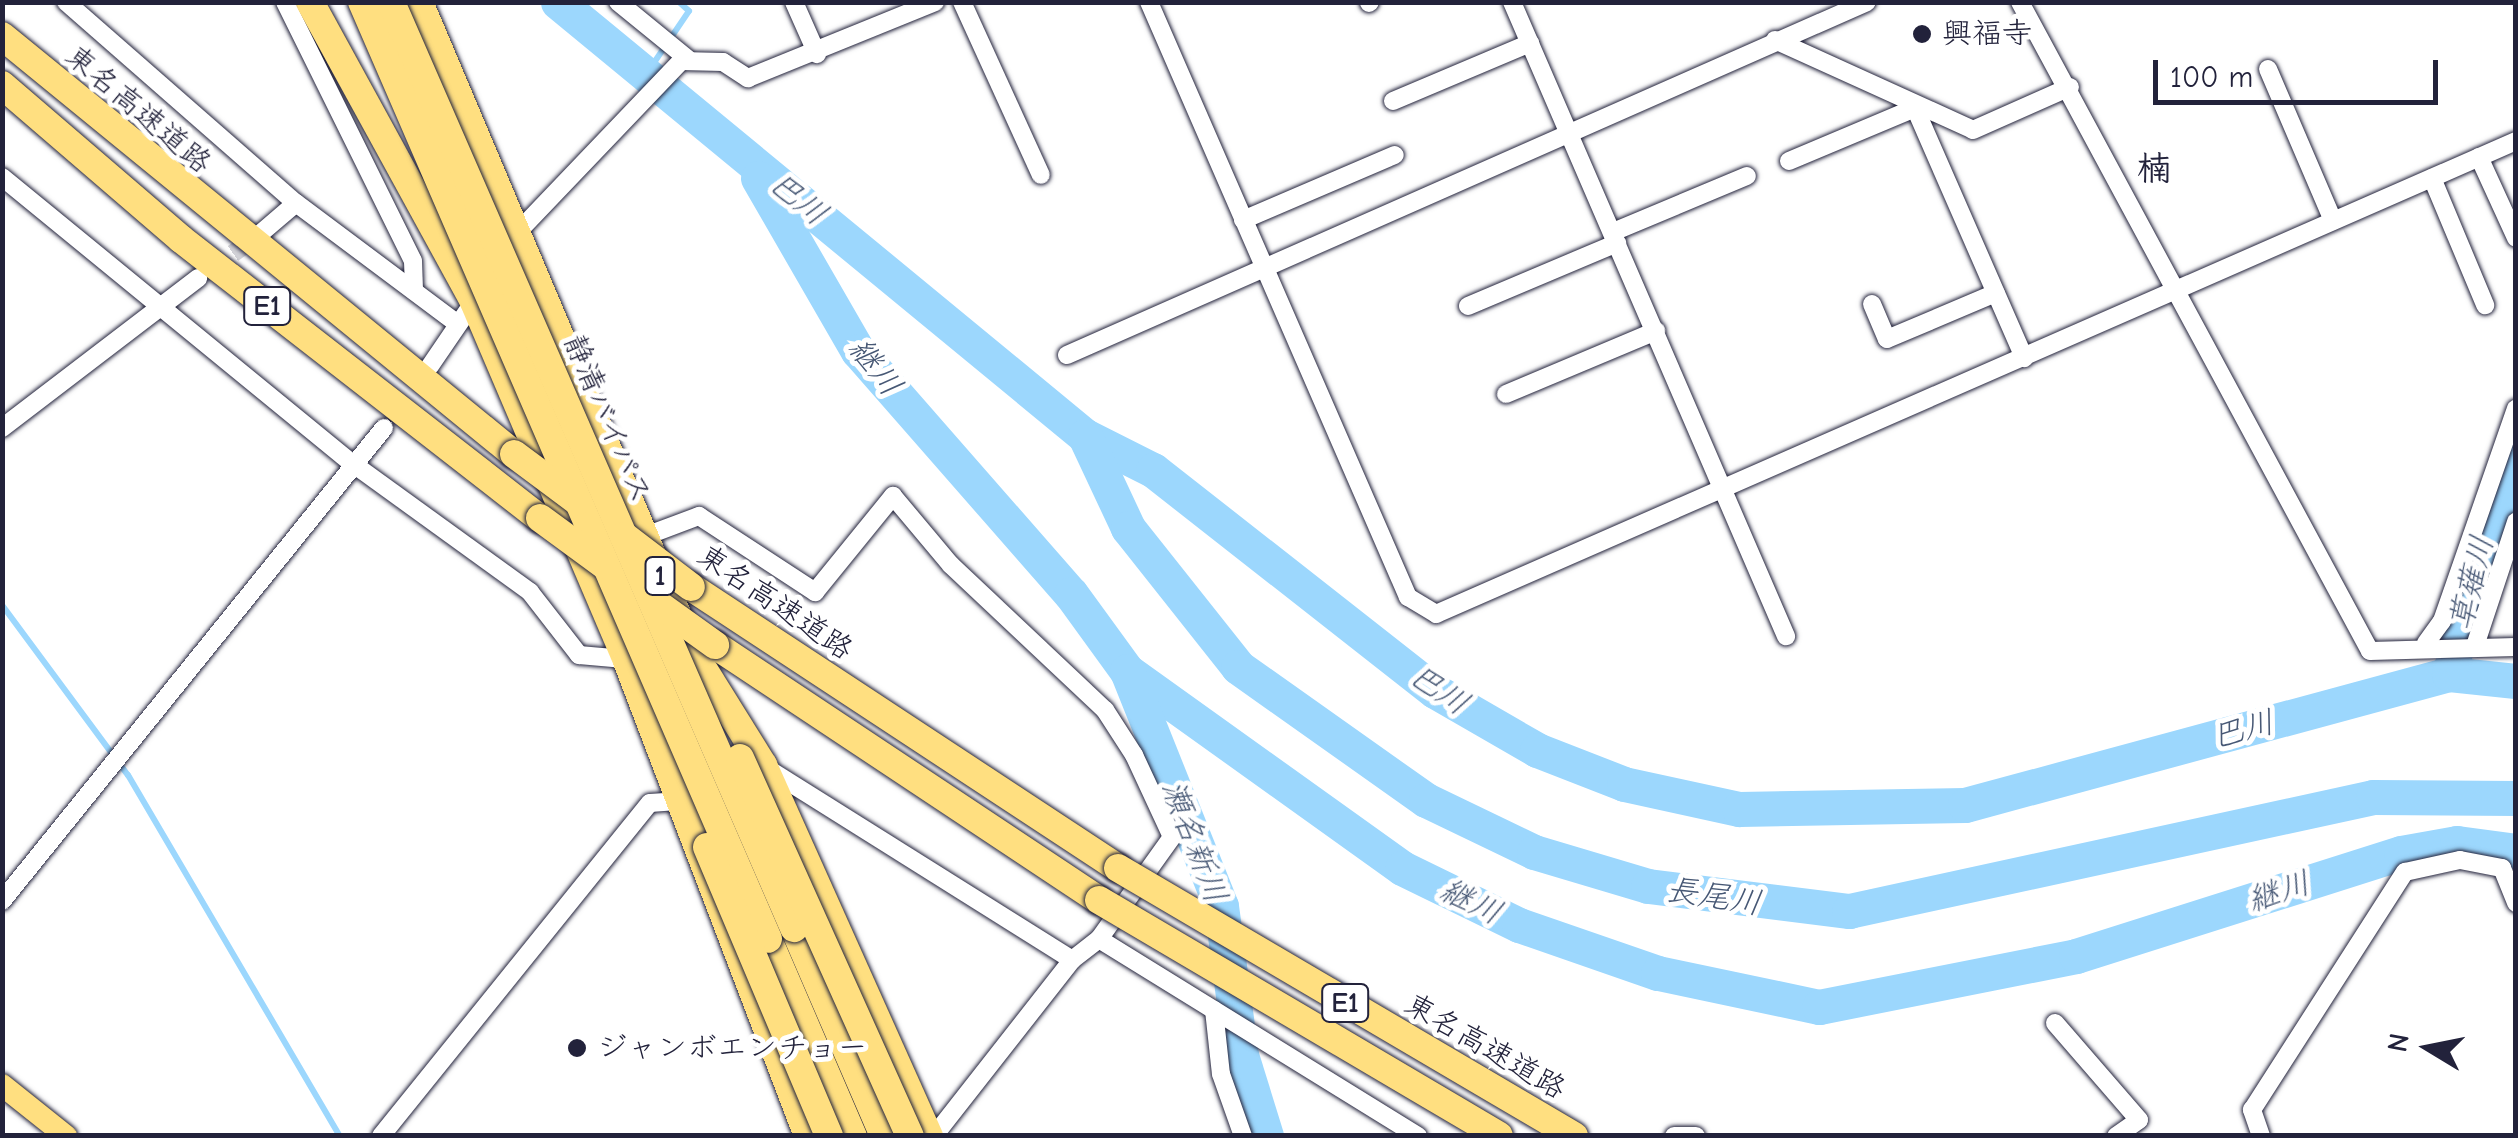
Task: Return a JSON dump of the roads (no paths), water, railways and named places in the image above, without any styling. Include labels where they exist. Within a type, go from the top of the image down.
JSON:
[{"type":"highway","points":[[310,2],[466,313],[628,661],[677,801],[808,1136]]},
{"type":"highway","name":"静清バイパス","points":[[362,2],[884,1136]]},
{"type":"highway","name":"静清バイパス","points":[[392,2],[853,1136]]},
{"type":"highway","name":"1","points":[[419,2],[643,537],[763,765],[932,1136]]},
{"type":"highway","name":"東名高速道路","points":[[2,36],[514,454],[692,587],[1118,868],[1574,1136]]},
{"type":"highway","name":"E1","points":[[2,85],[181,239],[705,650],[1099,900],[1499,1136]]},
{"type":"highway","points":[[601,519],[697,823],[828,1136]]},
{"type":"highway","name":"1","points":[[601,519],[706,684],[910,1136]]},
{"type":"main road","points":[[2,1085],[66,1136]]},
{"type":"street","points":[[66,2],[296,203],[414,291],[466,313]]},
{"type":"street","points":[[285,2],[413,261],[414,291]]},
{"type":"street","points":[[618,2],[684,60],[723,62],[748,78],[816,54],[935,2]]},
{"type":"street","points":[[794,2],[816,54]]},
{"type":"street","points":[[962,2],[1040,175]]},
{"type":"street","points":[[1149,2],[1408,597],[1436,614],[2516,141]]},
{"type":"street","points":[[1512,2],[1786,636]]},
{"type":"street","points":[[1067,354],[1867,2]]},
{"type":"street","points":[[2020,2],[2180,289],[2370,651],[2426,643],[2516,646]]},
{"type":"street","points":[[1775,40],[1915,108],[1973,130],[2070,86]]},
{"type":"street","points":[[1393,102],[1530,43]]},
{"type":"street","points":[[430,366],[514,236],[564,177],[620,134],[684,60]]},
{"type":"street","points":[[2268,69],[2333,221]]},
{"type":"street","points":[[1788,161],[1915,108]]},
{"type":"street","points":[[1915,108],[2024,358]]},
{"type":"street","points":[[1243,220],[1395,156]]},
{"type":"street","points":[[2480,157],[2516,238]]},
{"type":"street","points":[[2,176],[160,310],[352,463],[530,592],[579,655],[628,661],[705,650]]},
{"type":"street","points":[[1468,306],[1747,176]]},
{"type":"street","points":[[2432,178],[2485,304]]},
{"type":"street","points":[[261,233],[296,203]]},
{"type":"street","points":[[2,428],[198,278]]},
{"type":"street","points":[[1872,304],[1887,339],[1996,293]]},
{"type":"street","points":[[1506,394],[1656,331]]},
{"type":"street","points":[[2426,643],[2442,621],[2516,408]]},
{"type":"street","points":[[2,901],[384,428]]},
{"type":"street","points":[[643,537],[699,516],[815,592],[893,496],[951,565],[1105,710],[1134,754],[1172,837],[1099,940],[1072,960],[932,1136]]},
{"type":"street","points":[[2475,646],[2516,522]]},
{"type":"street","points":[[763,765],[1072,960]]},
{"type":"street","points":[[381,1136],[650,803],[677,801]]},
{"type":"street","points":[[2261,1136],[2252,1110],[2405,872],[2460,860],[2502,868],[2516,904]]},
{"type":"street","points":[[1099,940],[1418,1136]]},
{"type":"street","points":[[1214,1010],[1221,1074],[1243,1136]]},
{"type":"street","points":[[2055,1023],[2139,1120],[2116,1136]]},
{"type":"street","points":[[1674,1136],[1696,1136]]},
{"type":"waterway","name":"巴川","points":[[558,2],[1085,436],[1153,470],[1435,691],[1537,750],[1624,784],[1739,809],[1965,805],[2449,674],[2516,681]]},
{"type":"waterway","points":[[647,73],[689,11],[679,2]]},
{"type":"waterway","name":"継川","points":[[758,178],[858,351],[1071,594],[1127,671],[1402,868],[1519,925],[1658,973],[1819,1007],[2076,956],[2401,853],[2457,843],[2516,851]]},
{"type":"waterway","name":"長尾川","points":[[1085,436],[1128,528],[1238,667],[1426,800],[1534,852],[1648,886],[1849,911],[2373,797],[2516,798]]},
{"type":"waterway","name":"草薙川","points":[[2449,674],[2516,436]]},
{"type":"waterway","points":[[2,605],[128,775],[340,1136]]},
{"type":"waterway","name":"瀬名新川","points":[[1127,671],[1221,906],[1241,1055],[1266,1136]]},
{"type":"tunnel","points":[[211,269],[259,235]]},
{"type":"place","name":"興福寺","points":[[1922,34]]},
{"type":"place","name":"ジャンボエンチョー","points":[[577,1048]]},
{"type":"district","name":"楠","points":[[2154,169]]}]
